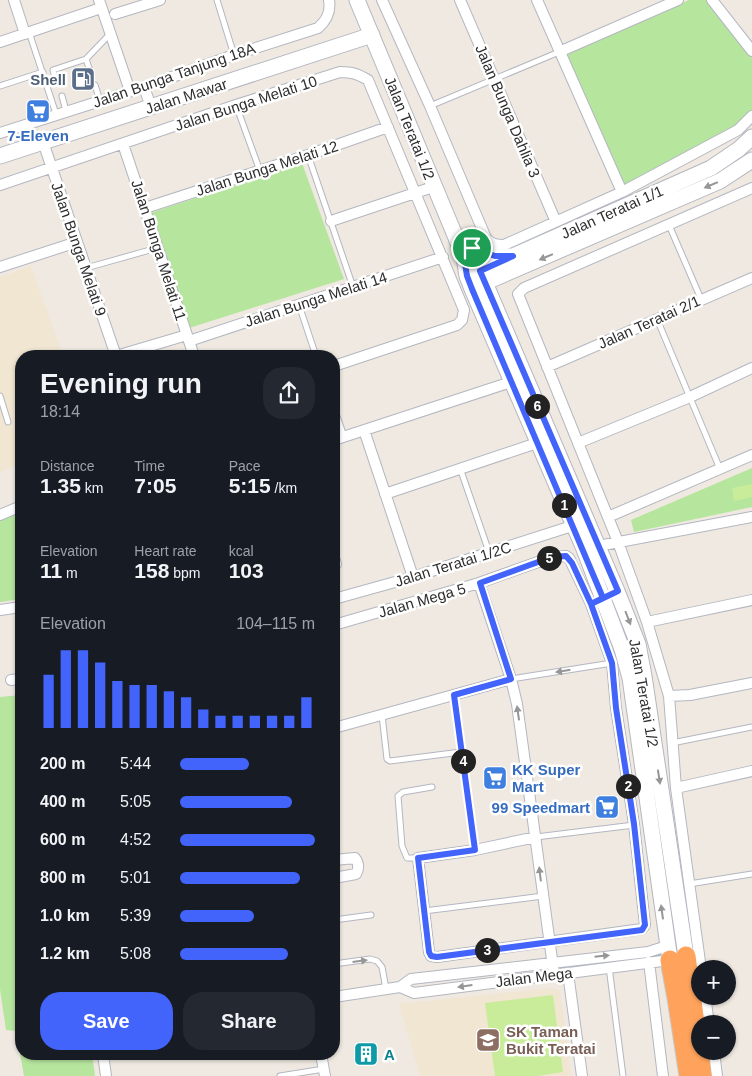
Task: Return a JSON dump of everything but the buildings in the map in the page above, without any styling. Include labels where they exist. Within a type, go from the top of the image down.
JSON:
[{"type":"highway","points":[[674,954],[677,998],[689,1076]]},
{"type":"highway","points":[[674,954],[702,1076]]},
{"type":"main road","name":"Jalan Teratai 1/2","points":[[357,0],[433,187],[598,546],[618,591],[638,644],[644,676],[674,954]]},
{"type":"main road","name":"Jalan Mawar","points":[[0,156],[372,35]]},
{"type":"main road","name":"Jalan Teratai 1/1","points":[[476,280],[513,256],[711,168],[739,149],[752,137]]},
{"type":"main road","name":"Jalan Teratai 1/1","points":[[476,280],[720,181],[752,160]]},
{"type":"main road","points":[[457,241],[486,254],[513,256]]},
{"type":"main road","name":"Jalan Teratai 1/2","points":[[476,280],[511,382],[572,526],[597,600],[622,649],[630,678],[674,954]]},
{"type":"street","points":[[14,0],[27,33]]},
{"type":"street","points":[[115,14],[160,0]]},
{"type":"street","name":"Jalan Bunga Tanjung 18A","points":[[0,133],[144,87],[234,54],[318,28],[328,16],[329,0]]},
{"type":"street","name":"Jalan Teratai 1/2","points":[[382,0],[430,106],[486,238],[496,245],[504,244],[556,222]]},
{"type":"street","name":"Jalan Bunga Dahlia 3","points":[[460,0],[556,222]]},
{"type":"street","points":[[538,0],[559,52],[622,192]]},
{"type":"street","points":[[559,52],[678,0]]},
{"type":"street","points":[[712,0],[752,51]]},
{"type":"street","points":[[0,42],[100,4],[130,91]]},
{"type":"street","name":"Jalan Bunga Melati 10","points":[[0,185],[340,72],[351,72],[368,80]]},
{"type":"street","name":"Jalan Teratai 1/2","points":[[340,364],[457,325],[462,320],[464,310],[368,80]]},
{"type":"street","points":[[144,87],[151,107]]},
{"type":"street","points":[[556,222],[622,192],[738,130],[752,116]]},
{"type":"street","name":"Jalan Bunga Melati 12","points":[[145,208],[388,127]]},
{"type":"street","name":"Jalan Bunga Melati 9","points":[[43,142],[114,350]]},
{"type":"street","name":"Jalan Bunga Melati 11","points":[[124,144],[192,350]]},
{"type":"street","points":[[331,221],[433,187]]},
{"type":"street","points":[[669,225],[752,188]]},
{"type":"street","name":"Jalan Teratai 1/2","points":[[669,225],[524,288],[518,294],[618,542],[647,622],[669,696],[676,788],[700,960]]},
{"type":"street","points":[[0,267],[77,242]]},
{"type":"street","name":"Jalan Bunga Melati 14","points":[[140,350],[188,338],[299,305],[443,257]]},
{"type":"street","name":"Jalan Teratai 2/1","points":[[547,367],[656,318],[752,278]]},
{"type":"street","points":[[578,443],[690,397],[752,368]]},
{"type":"street","points":[[340,438],[511,382]]},
{"type":"street","points":[[364,430],[413,578]]},
{"type":"street","points":[[385,494],[537,443]]},
{"type":"street","points":[[608,516],[752,455]]},
{"type":"street","points":[[0,515],[15,509]]},
{"type":"street","points":[[598,546],[752,517]]},
{"type":"street","name":"Jalan Teratai 1/2C","points":[[340,597],[413,578],[572,526]]},
{"type":"street","name":"Jalan Teratai 1/2","points":[[550,941],[642,930],[645,925],[634,824],[616,708],[612,663],[597,600],[566,556]]},
{"type":"street","name":"Jalan Mega 5","points":[[340,623],[480,583],[552,557],[566,556]]},
{"type":"street","points":[[480,583],[511,679],[517,704],[554,974]]},
{"type":"street","points":[[597,600],[618,591]]},
{"type":"street","points":[[647,622],[752,600]]},
{"type":"street","points":[[0,610],[15,608]]},
{"type":"street","points":[[340,726],[511,679]]},
{"type":"street","points":[[669,696],[690,695],[752,683]]},
{"type":"street","points":[[676,788],[752,771]]},
{"type":"street","points":[[536,838],[475,850],[418,858],[429,952],[431,956],[437,957],[550,941]]},
{"type":"street","points":[[340,859],[355,858],[358,862],[356,874],[340,877]]},
{"type":"street","name":"Jalan Mega","points":[[400,988],[411,979],[648,952],[674,954]]},
{"type":"street","points":[[674,954],[676,1043],[681,1076]]},
{"type":"street","name":"Jalan Mega","points":[[340,996],[400,988],[414,993],[649,962],[674,954]]},
{"type":"street","points":[[649,962],[663,1076]]},
{"type":"street","points":[[568,973],[582,1076]]},
{"type":"street","points":[[104,1060],[106,1076]]},
{"type":"street","points":[[322,1060],[325,1073]]},
{"type":"street","points":[[715,1060],[717,1076]]},
{"type":"lane","points":[[217,0],[234,54]]},
{"type":"lane","points":[[27,33],[61,112]]},
{"type":"lane","points":[[56,81],[53,70],[86,59],[110,34]]},
{"type":"lane","points":[[430,106],[559,52]]},
{"type":"lane","points":[[86,59],[90,71]]},
{"type":"lane","points":[[0,86],[43,72]]},
{"type":"lane","points":[[95,85],[100,101]]},
{"type":"lane","points":[[61,112],[62,96]]},
{"type":"lane","points":[[236,105],[260,171]]},
{"type":"lane","points":[[308,155],[353,288]]},
{"type":"lane","points":[[669,225],[701,299]]},
{"type":"lane","points":[[86,268],[158,247]]},
{"type":"lane","points":[[299,305],[314,350]]},
{"type":"lane","points":[[656,318],[720,469]]},
{"type":"lane","points":[[0,396],[8,422]]},
{"type":"lane","points":[[460,468],[489,552]]},
{"type":"lane","points":[[511,679],[612,663]]},
{"type":"lane","points":[[454,695],[475,850]]},
{"type":"lane","points":[[382,715],[387,759],[390,761],[461,752]]},
{"type":"lane","points":[[672,743],[752,727]]},
{"type":"lane","points":[[418,858],[407,858],[402,846],[398,796],[403,792],[432,787]]},
{"type":"lane","points":[[536,838],[634,824]]},
{"type":"lane","points":[[688,884],[752,874]]},
{"type":"lane","points":[[424,911],[543,896]]},
{"type":"lane","points":[[340,919],[371,915]]},
{"type":"lane","points":[[340,963],[370,959],[377,961],[382,967],[386,990]]},
{"type":"lane","points":[[609,967],[623,1076]]},
{"type":"lane","points":[[280,1076],[325,1073]]},
{"type":"shaded area","points":[[31,266],[61,350],[15,350],[15,466],[0,472],[0,277]]},
{"type":"shaded area","name":"SK Taman Bukit Teratai","points":[[551,988],[560,991],[571,1076],[420,1076],[399,1004]]},
{"type":"green space","points":[[689,0],[707,0],[752,58],[752,110],[736,127],[625,186],[565,54]]},
{"type":"green space","points":[[302,163],[344,279],[186,329],[150,213]]},
{"type":"green space","points":[[752,468],[752,507],[634,532],[631,520]]},
{"type":"green space","points":[[752,484],[752,497],[734,501],[732,488]]},
{"type":"green space","points":[[14,514],[15,517],[15,600],[0,602],[0,519]]},
{"type":"green space","points":[[15,696],[15,1031],[6,1030],[0,989],[0,697]]},
{"type":"green space","points":[[553,995],[563,1072],[537,1076],[495,1076],[485,1003]]},
{"type":"green space","points":[[21,1060],[93,1060],[95,1076],[24,1076]]},
{"type":"waterway","points":[[614,604],[632,650]]},
{"type":"waterway","points":[[656,806],[675,941]]},
{"type":"waterway","points":[[579,966],[660,955]]},
{"type":"place","name":"Shell","points":[[83,79]]},
{"type":"place","name":"7-Eleven","points":[[38,111]]},
{"type":"place","name":"KK Super Mart","points":[[495,778]]},
{"type":"place","name":"99 Speedmart","points":[[607,807]]},
{"type":"place","name":"SK Taman Bukit Teratai","points":[[488,1040]]},
{"type":"place","name":"A","points":[[366,1054]]},
{"type":"route","points":[[472,248],[457,241],[464,257],[467,276],[472,289],[572,526],[584,549],[603,598],[591,604],[612,663],[616,708],[634,824],[645,925],[642,930],[437,957],[431,956],[429,952],[418,858],[475,850],[454,695],[511,679],[480,583],[552,557],[566,556],[572,563],[591,604],[618,591],[480,271],[513,256],[495,256],[472,248]]}]
